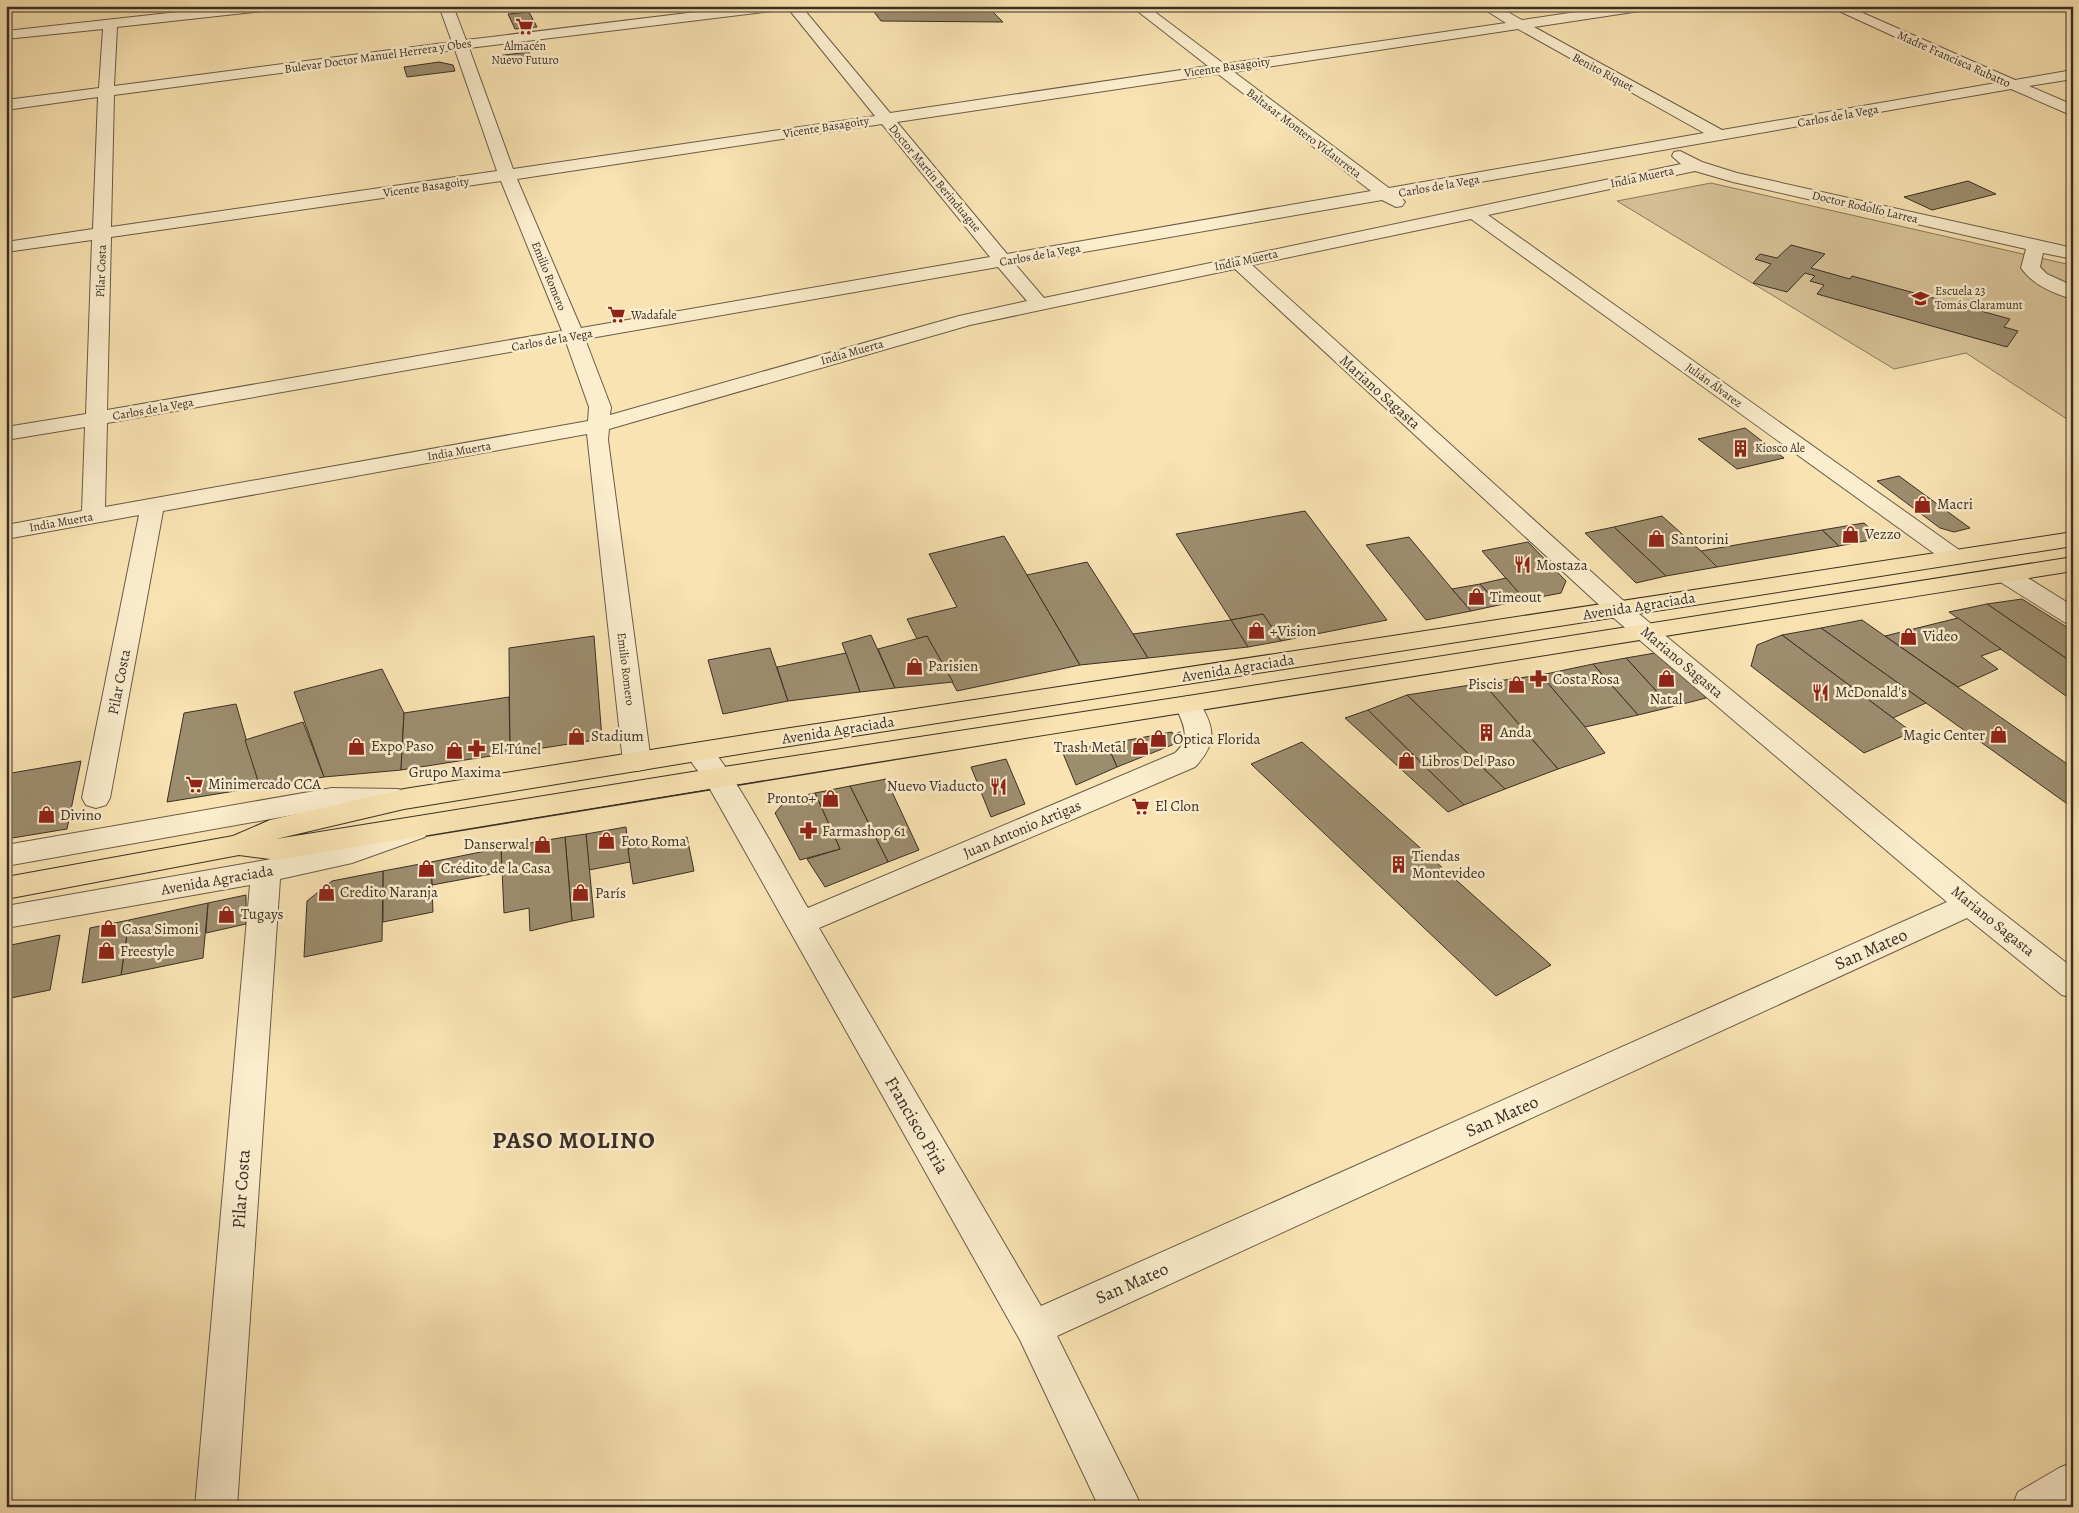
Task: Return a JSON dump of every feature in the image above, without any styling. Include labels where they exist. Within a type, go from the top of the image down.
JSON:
[{"type":"main road","name":"Avenida Agraciada","points":[[239,845],[278,850],[423,827],[708,764],[1618,609],[2073,538]]},
{"type":"main road","name":"Avenida Agraciada","points":[[6,888],[239,845],[270,830],[404,800],[637,762],[708,764],[1188,705],[2073,564]]},
{"type":"street","points":[[6,35],[272,6]]},
{"type":"street","name":"Emilio Romero","points":[[446,6],[507,175],[574,336],[600,407],[600,425],[597,440],[637,762]]},
{"type":"street","name":"Bulevar Doctor Manuel Herrera y Obes","points":[[6,105],[461,45],[781,6]]},
{"type":"street","name":"Doctor Martín Berinduague","points":[[794,6],[1038,302]]},
{"type":"street","name":"Baltasar Montero Vidaurreta","points":[[1138,6],[1423,223]]},
{"type":"street","name":"Benito Riquet","points":[[1486,6],[1720,136]]},
{"type":"street","name":"Vicente Basagoity","points":[[6,247],[507,175],[1646,6]]},
{"type":"street","name":"Madre Francisca Rubatto","points":[[1835,6],[2073,111]]},
{"type":"street","name":"Pilar Costa","points":[[93,517],[106,92],[110,25]]},
{"type":"street","name":"Carlos de la Vega","points":[[6,434],[2014,86],[2073,74]]},
{"type":"street","name":"Doctor Rodolfo Larrea","points":[[1663,147],[1696,166],[1733,176],[2073,254]]},
{"type":"street","name":"India Muerta","points":[[6,532],[600,425],[966,320],[1038,302],[1696,166]]},
{"type":"street","name":"Julián Álvarez","points":[[1474,213],[1954,557]]},
{"type":"street","points":[[2036,247],[2030,268],[2040,278],[2073,293]]},
{"type":"street","name":"Mariano Sagasta","points":[[1238,262],[1618,609],[1970,904],[2073,986]]},
{"type":"street","name":"Pilar Costa","points":[[96,798],[152,507]]},
{"type":"street","points":[[2006,575],[2073,617]]},
{"type":"street","name":"Juan Antonio Artigas","points":[[801,923],[1185,760],[1195,751],[1200,741],[1199,732],[1188,705]]},
{"type":"street","name":"Francisco Piria","points":[[708,764],[1033,1328],[1121,1507]]},
{"type":"street","name":"Avenida Agraciada","points":[[6,856],[332,798],[404,800]]},
{"type":"street","name":"Avenida Agraciada","points":[[6,917],[266,872],[352,853],[423,827]]},
{"type":"street","name":"Pilar Costa","points":[[216,1507],[266,872]]},
{"type":"street","name":"San Mateo","points":[[1033,1328],[1970,904]]},
{"type":"street","points":[[2033,1507],[2073,1482]]},
{"type":"shaded area","points":[[1711,183],[2071,265],[2068,274],[2073,277],[2073,423],[1966,353],[1894,369],[1617,201]]},
{"type":"building","points":[[884,6],[987,6],[1003,22],[881,21],[871,8]]},
{"type":"building","points":[[529,12],[537,27],[515,29],[508,14]]},
{"type":"building","points":[[529,52],[531,57],[497,61],[496,56]]},
{"type":"building","points":[[439,62],[453,65],[455,71],[407,77],[404,67]]},
{"type":"building","points":[[1968,181],[1996,194],[1932,210],[1904,197]]},
{"type":"building","points":[[1791,245],[1825,254],[1811,268],[1850,279],[1852,276],[2010,319],[2004,327],[2018,331],[2007,347],[1817,294],[1824,285],[1810,281],[1815,276],[1805,273],[1787,292],[1753,283],[1771,264],[1755,259],[1760,254],[1777,258]]},
{"type":"building","name":"Kiosco Ale","points":[[1745,428],[1784,458],[1737,469],[1698,439]]},
{"type":"building","name":"Macri","points":[[1899,476],[1970,528],[1954,532],[1940,528],[1877,481]]},
{"type":"building","points":[[1305,511],[1387,620],[1281,641],[1263,614],[1231,620],[1176,534]]},
{"type":"building","name":"Santorini","points":[[1662,516],[1717,567],[1666,576],[1614,527]]},
{"type":"building","name":"Vezzo","points":[[1864,523],[1881,538],[1839,546],[1822,530]]},
{"type":"building","points":[[1614,527],[1666,576],[1636,583],[1585,533]]},
{"type":"building","points":[[1822,530],[1839,546],[1717,567],[1701,551]]},
{"type":"building","points":[[1004,536],[1080,665],[957,691],[927,636],[917,639],[907,619],[957,607],[929,554]]},
{"type":"building","points":[[1409,537],[1471,611],[1426,620],[1366,545]]},
{"type":"building","name":"Mostaza","points":[[1528,542],[1566,581],[1561,593],[1525,600],[1482,551]]},
{"type":"building","points":[[1087,562],[1148,658],[1080,665],[1027,575]]},
{"type":"building","points":[[1506,578],[1525,600],[1499,605],[1480,584]]},
{"type":"building","name":"Timeout","points":[[1480,584],[1499,605],[1471,611],[1452,589]]},
{"type":"building","points":[[2022,599],[2073,631],[2073,663],[1987,604]]},
{"type":"building","points":[[1987,604],[2073,663],[2073,694],[2066,696],[1949,612]]},
{"type":"building","name":"+Vision","points":[[1263,614],[1281,641],[1248,647],[1231,620]]},
{"type":"building","points":[[1958,618],[2001,649],[1981,656],[1998,669],[1958,687],[1885,636]]},
{"type":"building","points":[[1231,620],[1248,647],[1148,658],[1133,634]]},
{"type":"building","name":"Magic Center","points":[[1862,620],[2073,768],[2073,808],[1821,628]]},
{"type":"building","points":[[1821,628],[1926,703],[1893,718],[1782,635]]},
{"type":"building","points":[[871,635],[895,688],[860,692],[842,643]]},
{"type":"building","name":"McDonald's","points":[[1782,635],[1912,732],[1864,753],[1751,666],[1757,645]]},
{"type":"building","points":[[594,636],[602,739],[510,753],[509,648]]},
{"type":"building","name":"Parisien","points":[[927,636],[953,682],[895,688],[878,649]]},
{"type":"building","points":[[770,648],[788,701],[723,714],[708,660]]},
{"type":"building","points":[[846,653],[860,692],[788,701],[777,667]]},
{"type":"building","name":"Natal","points":[[1655,653],[1669,659],[1706,698],[1671,707],[1626,658]]},
{"type":"building","points":[[1626,658],[1671,707],[1638,715],[1593,664]]},
{"type":"building","points":[[1593,664],[1638,715],[1585,727],[1541,675]]},
{"type":"building","name":"Expo Paso","points":[[382,669],[404,713],[401,770],[324,777],[294,692]]},
{"type":"building","points":[[1541,675],[1605,753],[1558,769],[1483,683]]},
{"type":"building","name":"Anda","points":[[1483,683],[1558,769],[1505,789],[1407,695]]},
{"type":"building","points":[[1407,695],[1505,789],[1464,805],[1368,710]]},
{"type":"building","points":[[509,697],[510,753],[401,770],[404,713]]},
{"type":"building","points":[[236,704],[260,787],[167,802],[184,713]]},
{"type":"building","name":"Libros Del Paso","points":[[1368,710],[1464,805],[1448,812],[1345,718]]},
{"type":"building","points":[[303,722],[324,777],[260,787],[245,740]]},
{"type":"building","points":[[1172,732],[1177,743],[1117,767],[1107,744]]},
{"type":"building","name":"Tiendas Montevideo","points":[[1302,742],[1551,965],[1496,996],[1251,764]]},
{"type":"building","points":[[1107,744],[1117,767],[1076,785],[1062,751]]},
{"type":"building","name":"Nuevo Viaducto","points":[[1006,759],[1025,804],[991,817],[971,767]]},
{"type":"building","points":[[81,761],[67,829],[6,839],[6,774]]},
{"type":"building","points":[[886,779],[919,850],[888,862],[850,786]]},
{"type":"building","points":[[850,786],[888,862],[825,887],[807,859],[840,849],[815,793]]},
{"type":"building","name":"Farmashop 61","points":[[815,793],[840,849],[800,860],[775,813],[787,799]]},
{"type":"building","name":"Foto Roma","points":[[626,827],[630,862],[589,870],[586,834]]},
{"type":"building","name":"París","points":[[586,834],[594,917],[572,921],[565,837]]},
{"type":"building","points":[[565,837],[572,921],[530,931],[529,908],[504,913],[501,848]]},
{"type":"building","points":[[687,837],[694,871],[633,884],[628,849]]},
{"type":"building","points":[[501,848],[502,872],[432,885],[431,862]]},
{"type":"building","points":[[431,862],[433,912],[383,922],[383,871]]},
{"type":"building","points":[[383,871],[382,941],[304,957],[307,901],[332,881]]},
{"type":"building","name":"Tugays","points":[[246,895],[246,924],[206,933],[208,903]]},
{"type":"building","points":[[208,903],[203,958],[121,975],[129,920]]},
{"type":"building","name":"Freestyle","points":[[129,920],[121,975],[82,983],[90,928]]},
{"type":"building","points":[[60,935],[50,990],[6,999],[6,946]]},
{"type":"place","name":"Almacén Nuevo Futuro","points":[[525,27]]},
{"type":"place","name":"Escuela 23 Tomás Claramunt","points":[[1921,298]]},
{"type":"place","name":"Wadafale","points":[[617,315]]},
{"type":"place","name":"Kiosco Ale","points":[[1741,448]]},
{"type":"place","name":"Macri","points":[[1923,504]]},
{"type":"place","name":"Vezzo","points":[[1851,534]]},
{"type":"place","name":"Santorini","points":[[1657,539]]},
{"type":"place","name":"Mostaza","points":[[1522,565]]},
{"type":"place","name":"Timeout","points":[[1476,597]]},
{"type":"place","name":"+Vision","points":[[1256,631]]},
{"type":"place","name":"Video","points":[[1909,636]]},
{"type":"place","name":"Parisien","points":[[914,666]]},
{"type":"place","name":"Natal","points":[[1666,678]]},
{"type":"place","name":"Costa Rosa","points":[[1539,679]]},
{"type":"place","name":"Piscis","points":[[1517,684]]},
{"type":"place","name":"McDonald's","points":[[1821,692]]},
{"type":"place","name":"Anda","points":[[1486,732]]},
{"type":"place","name":"Magic Center","points":[[1999,735]]},
{"type":"place","name":"Stadium","points":[[577,736]]},
{"type":"place","name":"Óptica Florida","points":[[1159,739]]},
{"type":"place","name":"Expo Paso","points":[[357,746]]},
{"type":"place","name":"Trash Metal","points":[[1140,747]]},
{"type":"place","name":"El Túnel","points":[[477,749]]},
{"type":"place","name":"Grupo Maxima","points":[[455,751]]},
{"type":"place","name":"Libros Del Paso","points":[[1407,761]]},
{"type":"place","name":"Minimercado CCA","points":[[194,784]]},
{"type":"place","name":"Nuevo Viaducto","points":[[998,786]]},
{"type":"place","name":"Pronto+","points":[[830,798]]},
{"type":"place","name":"El Clon","points":[[1141,806]]},
{"type":"place","name":"Divino","points":[[46,815]]},
{"type":"place","name":"Farmashop 61","points":[[808,831]]},
{"type":"place","name":"Foto Roma","points":[[607,841]]},
{"type":"place","name":"Danserwal","points":[[543,844]]},
{"type":"place","name":"Tiendas Montevideo","points":[[1398,865]]},
{"type":"place","name":"Crédito de la Casa","points":[[427,868]]},
{"type":"place","name":"Credito Naranja","points":[[326,892]]},
{"type":"place","name":"París","points":[[581,893]]},
{"type":"place","name":"Tugays","points":[[227,914]]},
{"type":"place","name":"Casa Simoni","points":[[108,929]]},
{"type":"place","name":"Freestyle","points":[[106,951]]},
{"type":"district","name":"PASO MOLINO","points":[[574,1140]]}]
